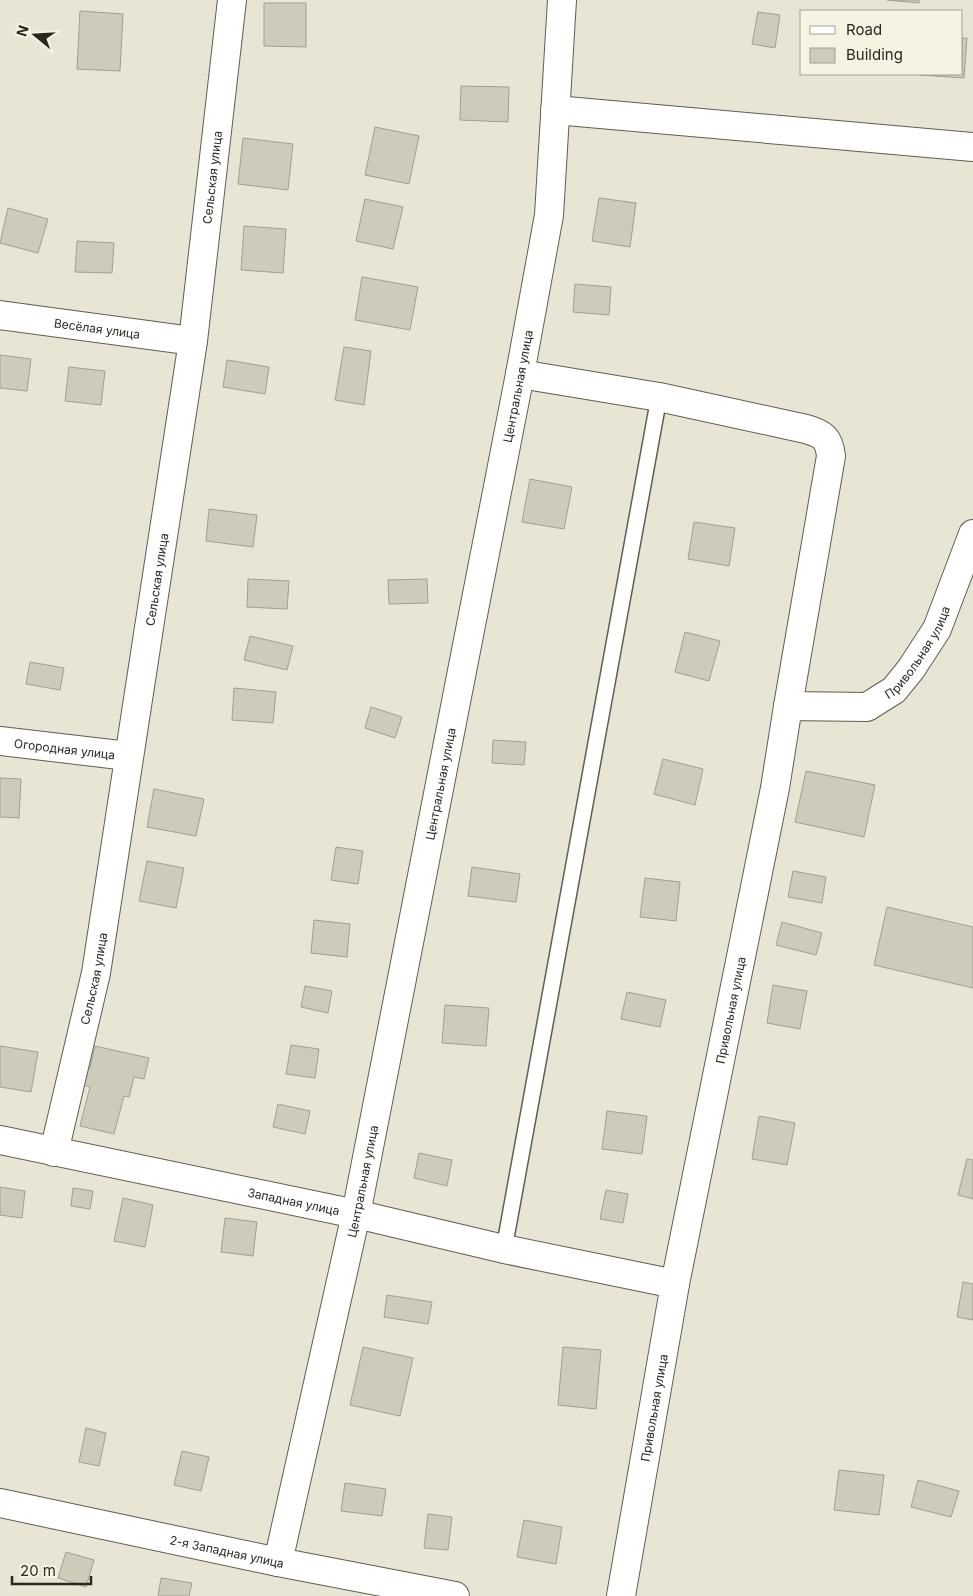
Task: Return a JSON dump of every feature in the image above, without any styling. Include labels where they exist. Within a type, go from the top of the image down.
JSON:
[{"type":"street","name":"Сельская улица","points":[[54,1152],[96,973],[193,341],[232,0]]},
{"type":"street","name":"Центральная улица","points":[[278,1562],[356,1214],[520,374],[549,215],[562,0]]},
{"type":"street","points":[[555,110],[973,147]]},
{"type":"street","name":"Весёлая улица","points":[[0,315],[193,341]]},
{"type":"street","points":[[520,374],[659,397],[816,432],[824,436],[830,447],[831,456],[788,706]]},
{"type":"street","name":"Привольная улица","points":[[621,1596],[675,1284],[775,788],[788,706],[867,707],[894,690],[911,669],[936,629],[973,534]]},
{"type":"street","name":"Огородная улица","points":[[0,741],[128,756]]},
{"type":"street","name":"Западная улица","points":[[0,1140],[356,1214],[504,1249],[675,1284]]},
{"type":"street","name":"2-я Западная улица","points":[[0,1503],[278,1562],[455,1596]]},
{"type":"lane","points":[[504,1249],[659,397]]},
{"type":"building","points":[[887,0],[919,0],[919,3]]},
{"type":"building","points":[[264,3],[306,3],[306,47],[264,46]]},
{"type":"building","points":[[80,11],[123,14],[120,71],[77,69]]},
{"type":"building","points":[[758,12],[780,15],[775,48],[752,44]]},
{"type":"building","points":[[963,38],[967,38],[964,78],[920,75],[963,75]]},
{"type":"building","points":[[461,86],[509,87],[508,122],[460,120]]},
{"type":"building","points":[[375,127],[419,136],[409,184],[365,175]]},
{"type":"building","points":[[243,138],[293,144],[288,190],[238,184]]},
{"type":"building","points":[[599,198],[636,203],[630,247],[592,241]]},
{"type":"building","points":[[365,199],[403,207],[393,249],[356,241]]},
{"type":"building","points":[[8,208],[48,219],[38,253],[0,243]]},
{"type":"building","points":[[244,226],[286,229],[283,273],[241,270]]},
{"type":"building","points":[[77,241],[114,243],[112,273],[75,272]]},
{"type":"building","points":[[362,277],[418,287],[410,330],[355,320]]},
{"type":"building","points":[[575,284],[611,287],[609,315],[573,312]]},
{"type":"building","points":[[344,347],[371,351],[364,405],[335,400]]},
{"type":"building","points":[[0,355],[31,359],[27,391],[0,388]]},
{"type":"building","points":[[227,360],[269,367],[265,394],[223,387]]},
{"type":"building","points":[[69,367],[105,371],[101,405],[65,401]]},
{"type":"building","points":[[530,479],[572,487],[564,529],[522,522]]},
{"type":"building","points":[[209,509],[257,515],[253,547],[206,541]]},
{"type":"building","points":[[694,522],[735,528],[729,566],[688,559]]},
{"type":"building","points":[[248,579],[289,581],[287,609],[247,607]]},
{"type":"building","points":[[427,579],[428,603],[389,604],[388,580]]},
{"type":"building","points":[[685,632],[720,641],[709,681],[675,672]]},
{"type":"building","points":[[250,636],[293,646],[287,670],[244,660]]},
{"type":"building","points":[[30,662],[64,668],[60,690],[26,684]]},
{"type":"building","points":[[234,688],[276,692],[273,723],[232,720]]},
{"type":"building","points":[[371,707],[402,717],[395,738],[365,728]]},
{"type":"building","points":[[493,740],[526,742],[524,765],[492,763]]},
{"type":"building","points":[[663,759],[703,769],[695,805],[654,794]]},
{"type":"building","points":[[806,771],[875,785],[864,837],[795,822]]},
{"type":"building","points":[[0,778],[21,779],[19,818],[0,817]]},
{"type":"building","points":[[154,789],[204,799],[196,836],[147,827]]},
{"type":"building","points":[[336,847],[363,851],[358,884],[331,880]]},
{"type":"building","points":[[147,861],[184,868],[176,908],[139,901]]},
{"type":"building","points":[[472,867],[520,874],[516,902],[468,896]]},
{"type":"building","points":[[793,871],[826,877],[822,903],[788,897]]},
{"type":"building","points":[[645,878],[680,882],[676,921],[640,917]]},
{"type":"building","points":[[887,907],[973,927],[973,988],[874,965]]},
{"type":"building","points":[[314,920],[350,924],[347,957],[311,953]]},
{"type":"building","points":[[782,922],[822,933],[816,955],[776,945]]},
{"type":"building","points":[[773,985],[807,991],[800,1029],[767,1023]]},
{"type":"building","points":[[305,986],[332,991],[328,1013],[301,1007]]},
{"type":"building","points":[[627,992],[666,1000],[660,1027],[621,1019]]},
{"type":"building","points":[[445,1005],[489,1008],[486,1046],[442,1043]]},
{"type":"building","points":[[291,1045],[319,1049],[315,1078],[286,1074]]},
{"type":"building","points":[[0,1046],[38,1052],[31,1092],[0,1087]]},
{"type":"building","points":[[95,1046],[149,1058],[144,1079],[134,1077],[129,1097],[124,1096],[114,1134],[80,1126],[90,1087],[80,1084],[84,1067],[90,1068]]},
{"type":"building","points":[[278,1104],[310,1111],[305,1134],[273,1127]]},
{"type":"building","points":[[607,1111],[647,1116],[642,1154],[602,1149]]},
{"type":"building","points":[[759,1116],[795,1123],[787,1165],[752,1159]]},
{"type":"building","points":[[419,1153],[452,1160],[447,1186],[414,1178]]},
{"type":"building","points":[[967,1159],[973,1160],[973,1199],[958,1195]]},
{"type":"building","points":[[0,1187],[25,1191],[22,1218],[0,1215]]},
{"type":"building","points":[[73,1188],[93,1191],[90,1209],[71,1206]]},
{"type":"building","points":[[606,1190],[628,1194],[623,1223],[600,1219]]},
{"type":"building","points":[[123,1198],[153,1205],[145,1247],[114,1241]]},
{"type":"building","points":[[225,1218],[257,1222],[253,1256],[221,1252]]},
{"type":"building","points":[[963,1282],[973,1284],[973,1320],[957,1317]]},
{"type":"building","points":[[387,1295],[432,1302],[428,1324],[384,1317]]},
{"type":"building","points":[[363,1347],[413,1358],[400,1416],[350,1405]]},
{"type":"building","points":[[563,1347],[601,1350],[596,1409],[558,1405]]},
{"type":"building","points":[[86,1428],[106,1433],[99,1466],[79,1462]]},
{"type":"building","points":[[182,1451],[209,1457],[201,1491],[174,1485]]},
{"type":"building","points":[[839,1470],[884,1475],[879,1515],[834,1510]]},
{"type":"building","points":[[918,1480],[959,1491],[951,1517],[911,1507]]},
{"type":"building","points":[[345,1483],[386,1489],[382,1516],[341,1511]]},
{"type":"building","points":[[428,1514],[452,1517],[448,1550],[424,1548]]},
{"type":"building","points":[[524,1520],[562,1527],[556,1564],[517,1557]]},
{"type":"building","points":[[66,1552],[94,1560],[86,1587],[58,1578]]},
{"type":"building","points":[[161,1578],[192,1583],[189,1596],[158,1596]]}]
